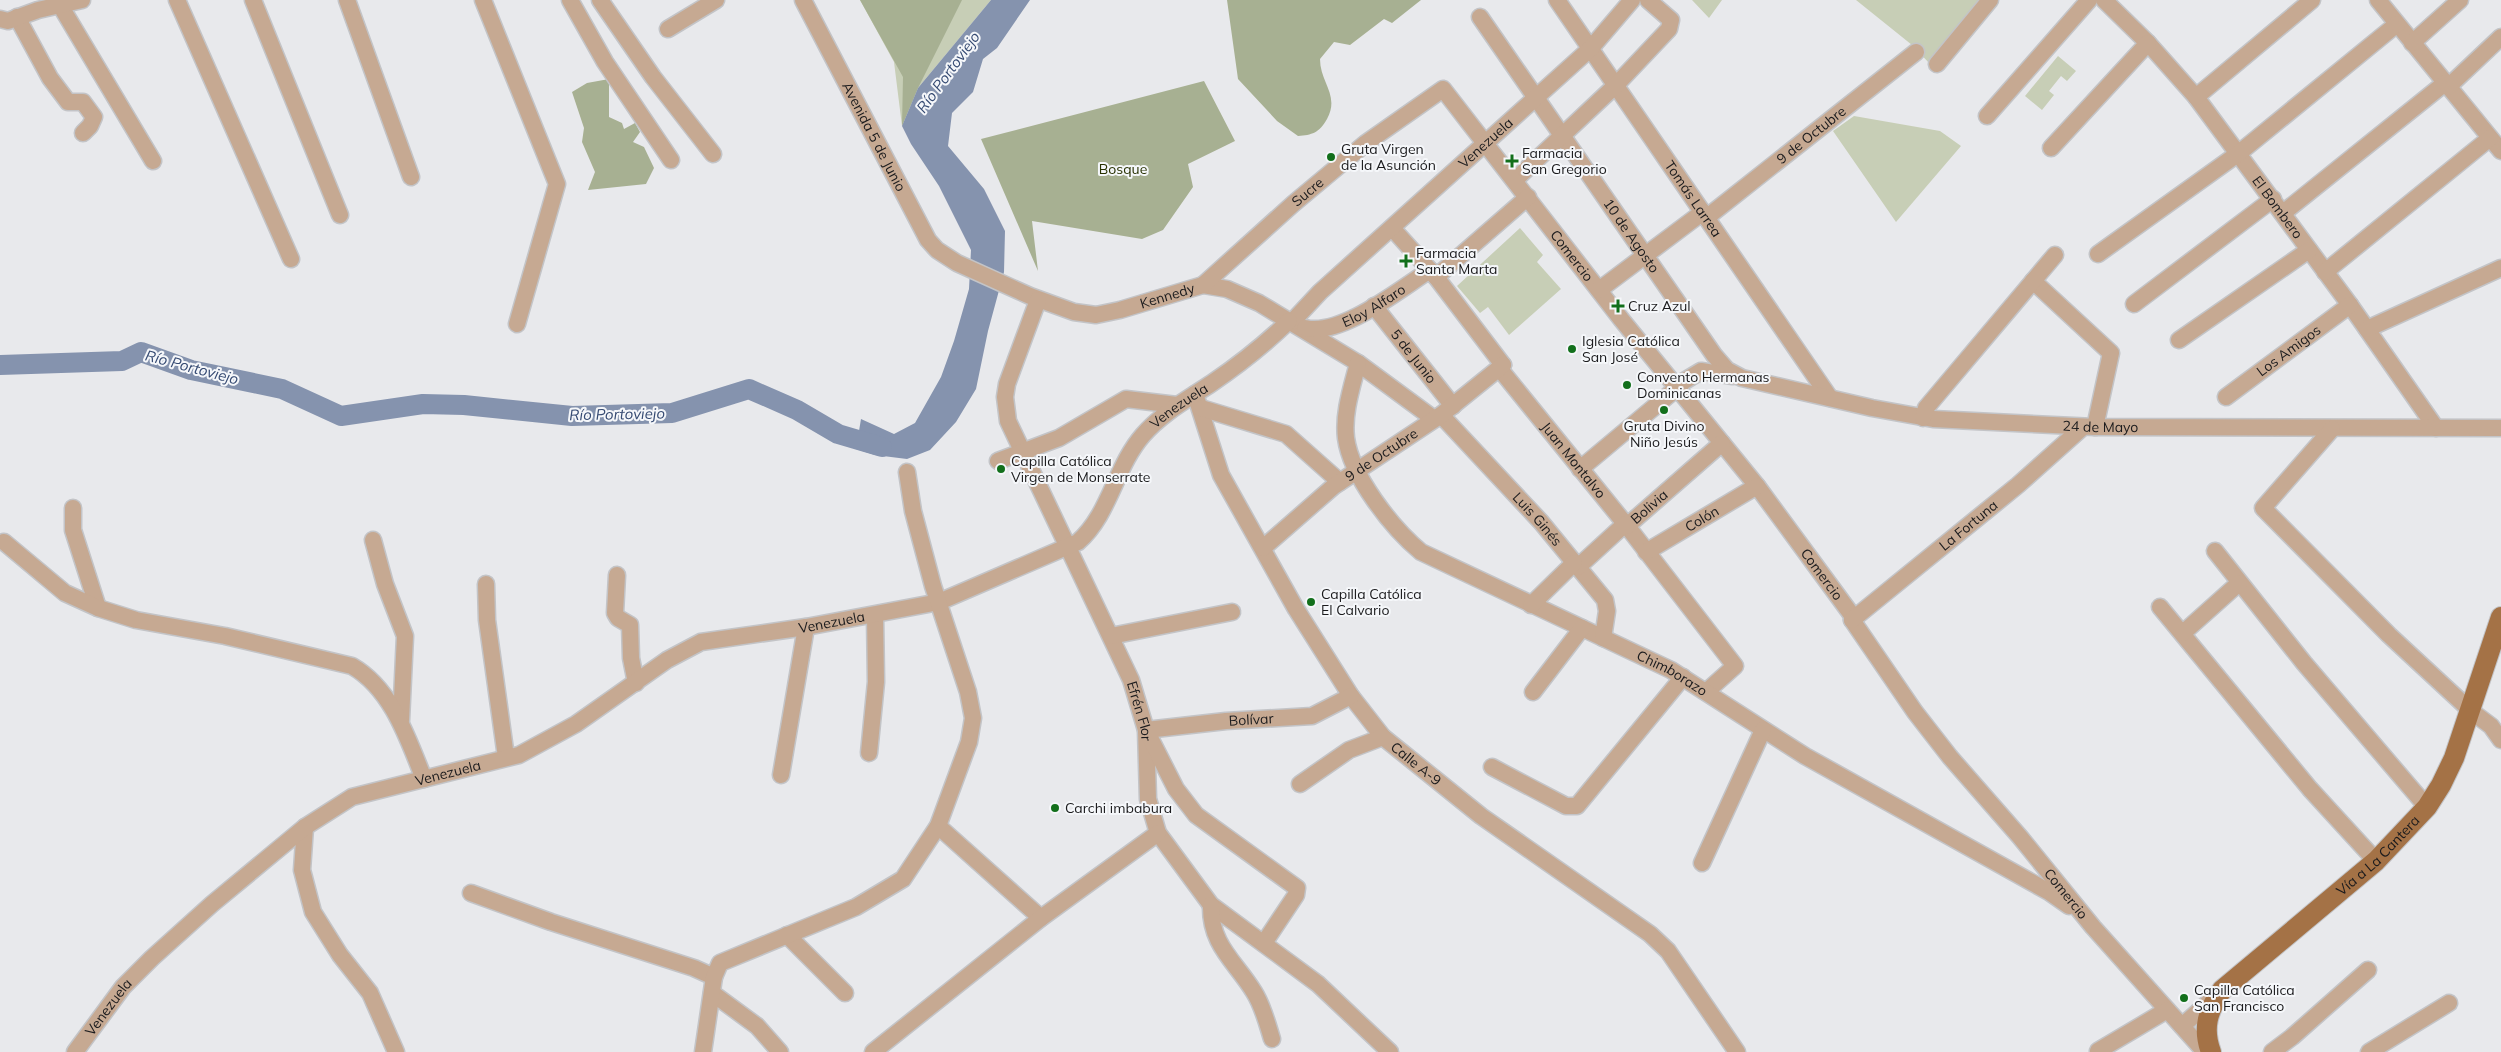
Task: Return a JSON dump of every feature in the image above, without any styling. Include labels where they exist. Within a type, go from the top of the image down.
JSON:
[{"type":"main road","name":"Vía a La Cantera","points":[[2211,1052],[2206,1027],[2210,1010],[2222,990],[2376,861],[2427,807],[2448,770],[2471,711],[2501,617]]},
{"type":"street","points":[[82,0],[6,21],[68,102],[83,102],[94,117],[90,126],[83,133]]},
{"type":"street","points":[[177,0],[291,259]]},
{"type":"street","points":[[253,0],[340,216]]},
{"type":"street","points":[[347,0],[411,177]]},
{"type":"street","points":[[483,0],[556,184],[517,324]]},
{"type":"street","points":[[570,0],[612,73],[671,160]]},
{"type":"street","points":[[600,0],[653,77],[713,154]]},
{"type":"street","points":[[668,29],[716,0]]},
{"type":"street","name":"Avenida 5 de Junio","points":[[803,0],[928,240],[937,250],[957,263],[1034,298]]},
{"type":"street","name":"Tomás Larrea","points":[[1557,0],[1592,48],[1830,398]]},
{"type":"street","name":"Venezuela","points":[[74,1052],[123,987],[152,958],[212,904],[305,827],[352,797],[519,755],[576,724],[667,660],[701,642],[806,627],[939,602],[1078,542],[1092,527],[1141,437],[1177,405],[1203,405],[1255,352],[1294,323],[1320,292],[1592,48],[1632,0]]},
{"type":"street","points":[[1515,180],[1616,85],[1671,26],[1670,20],[1648,0]]},
{"type":"street","points":[[1937,64],[1990,0]]},
{"type":"street","points":[[1987,116],[2089,0]]},
{"type":"street","name":"El Bombero","points":[[2104,0],[2148,43],[2196,97],[2239,152],[2436,428]]},
{"type":"street","points":[[2196,97],[2312,0]]},
{"type":"street","points":[[2378,0],[2501,151]]},
{"type":"street","points":[[2412,43],[2460,0]]},
{"type":"street","points":[[60,5],[153,161]]},
{"type":"street","name":"10 de Agosto","points":[[1480,17],[1561,136],[1646,254],[1714,355]]},
{"type":"street","points":[[2098,254],[2239,152],[2397,24]]},
{"type":"street","points":[[2283,213],[2447,85],[2501,37]]},
{"type":"street","points":[[2051,148],[2148,43]]},
{"type":"street","name":"9 de Octubre","points":[[1599,290],[1646,254],[1704,215],[1916,52]]},
{"type":"street","name":"Comercio","points":[[1444,89],[1599,290],[1756,486],[1854,618],[1852,620],[1915,712],[2093,927],[2205,1052]]},
{"type":"street","name":"Sucre","points":[[1203,285],[1293,204],[1366,143],[1444,89]]},
{"type":"street","points":[[2325,272],[2490,138]]},
{"type":"street","name":"Eloy Alfaro","points":[[1294,323],[1316,330],[1330,328],[1374,306],[1433,273],[1528,197]]},
{"type":"street","points":[[2134,304],[2273,199]]},
{"type":"street","name":"Juan Montalvo","points":[[1392,228],[1433,273],[1501,367],[1735,666],[1706,692]]},
{"type":"street","points":[[2179,340],[2309,250]]},
{"type":"street","points":[[1923,418],[1926,408],[2055,255]]},
{"type":"street","points":[[2367,329],[2501,268]]},
{"type":"street","points":[[2033,281],[2111,353],[2089,427]]},
{"type":"street","name":"Kennedy","points":[[1034,298],[1074,312],[1096,314],[1120,310],[1203,285],[1236,292],[1294,323]]},
{"type":"street","name":"Efrén Flor","points":[[1034,298],[1007,384],[1005,397],[1008,421],[1067,548],[1111,636],[1130,680],[1146,730],[1148,799],[1158,833],[1210,905],[1318,984],[1390,1052]]},
{"type":"street","name":"Los Amigos","points":[[2226,397],[2350,305]]},
{"type":"street","name":"5 de Junio","points":[[1374,306],[1443,413]]},
{"type":"street","name":"Luis Ginés","points":[[1294,323],[1443,413],[1541,522],[1607,604],[1603,638]]},
{"type":"street","points":[[1580,469],[1714,355]]},
{"type":"street","name":"24 de Mayo","points":[[1714,355],[1726,370],[1742,378],[1923,418],[2089,427],[2501,428]]},
{"type":"street","name":"Chimborazo","points":[[1358,363],[1348,400],[1345,425],[1348,450],[1370,493],[1408,540],[1421,552],[1683,677],[1805,756],[2062,901],[2093,927]]},
{"type":"street","name":"9 de Octubre","points":[[1263,548],[1337,484],[1443,413],[1501,367]]},
{"type":"street","points":[[1676,387],[1691,375],[1701,372],[1742,378]]},
{"type":"street","points":[[1810,393],[1813,373]]},
{"type":"street","points":[[998,461],[1059,438],[1126,399],[1177,405]]},
{"type":"street","points":[[1203,405],[1286,434],[1337,484],[1352,484],[1370,493]]},
{"type":"street","name":"Calle A-9","points":[[1203,405],[1207,430],[1221,475],[1296,609],[1352,696],[1383,737],[1481,816],[1650,934],[1668,951],[1737,1052]]},
{"type":"street","name":"La Fortuna","points":[[1854,618],[2089,427]]},
{"type":"street","points":[[2332,429],[2263,508],[2389,635],[2471,711],[2491,726],[2501,740]]},
{"type":"street","name":"Bolivia","points":[[1531,605],[1722,443]]},
{"type":"street","points":[[704,1052],[713,985],[720,963],[856,907],[903,879],[938,826],[969,742],[973,718],[968,692],[939,602],[916,520],[906,472]]},
{"type":"street","name":"Colón","points":[[1646,552],[1756,486]]},
{"type":"street","points":[[74,508],[73,530],[98,608]]},
{"type":"street","points":[[374,540],[385,584],[405,636],[401,720]]},
{"type":"street","points":[[4,542],[65,594],[98,608],[136,620],[225,636],[352,666],[368,676],[401,720],[424,779]]},
{"type":"street","points":[[2215,551],[2304,664],[2427,807]]},
{"type":"street","points":[[618,575],[616,613],[618,618],[630,625],[631,658],[636,683]]},
{"type":"street","points":[[2184,633],[2239,583]]},
{"type":"street","points":[[486,584],[487,620],[506,757]]},
{"type":"street","points":[[2160,607],[2184,633],[2310,790],[2376,861]]},
{"type":"street","points":[[1111,636],[1232,612]]},
{"type":"street","points":[[869,753],[876,682],[875,614]]},
{"type":"street","points":[[781,775],[806,627]]},
{"type":"street","points":[[1532,692],[1582,628]]},
{"type":"street","points":[[1492,767],[1566,806],[1577,806],[1683,677]]},
{"type":"street","name":"Bolívar","points":[[1146,730],[1226,721],[1312,716],[1352,696]]},
{"type":"street","points":[[1146,730],[1176,789],[1196,815],[1297,888],[1296,895],[1264,943]]},
{"type":"street","points":[[1702,863],[1764,730]]},
{"type":"street","points":[[1300,784],[1348,750],[1383,737]]},
{"type":"street","points":[[938,826],[1041,918]]},
{"type":"street","points":[[305,827],[302,870],[313,912],[340,955],[370,993],[396,1052]]},
{"type":"street","points":[[873,1052],[1041,918],[1158,833]]},
{"type":"street","points":[[2021,878],[2034,876],[2041,863]]},
{"type":"street","points":[[471,893],[713,985],[757,1026],[780,1052]]},
{"type":"street","points":[[1210,905],[1210,922],[1214,935],[1228,959],[1254,992],[1272,1039]]},
{"type":"street","points":[[787,935],[845,993]]},
{"type":"street","points":[[2272,1052],[2292,1037],[2368,970]]},
{"type":"street","points":[[2182,1026],[2222,990]]},
{"type":"street","points":[[2369,1052],[2449,1003]]},
{"type":"street","points":[[2098,1051],[2167,1010]]},
{"type":"green space","points":[[860,0],[991,0],[918,88],[902,126],[894,62]]},
{"type":"green space","points":[[860,0],[962,0],[918,88],[902,126],[903,77]]},
{"type":"green space","points":[[1227,0],[1421,0],[1392,23],[1384,19],[1350,45],[1334,42],[1320,59],[1331,103],[1327,119],[1318,130],[1311,134],[1298,136],[1277,121],[1238,79]]},
{"type":"green space","points":[[1692,0],[1722,0],[1709,18]]},
{"type":"green space","points":[[1856,0],[1982,0],[1930,64],[1912,45]]},
{"type":"green space","points":[[2058,56],[2076,71],[2067,81],[2061,76],[2049,91],[2054,95],[2042,110],[2025,96]]},
{"type":"green space","points":[[609,79],[609,117],[622,123],[624,129],[635,123],[640,132],[633,142],[644,147],[654,168],[646,184],[588,190],[595,172],[582,142],[584,128],[572,92],[587,83]]},
{"type":"green space","name":"Bosque","points":[[1204,81],[1235,141],[1188,164],[1193,187],[1163,230],[1142,239],[1032,221],[1038,271],[981,139]]},
{"type":"green space","points":[[1854,116],[1940,131],[1961,146],[1896,222],[1833,131]]},
{"type":"green space","points":[[1520,228],[1543,255],[1537,262],[1561,289],[1509,335],[1488,307],[1480,313],[1457,286]]},
{"type":"water","points":[[991,0],[1030,0],[997,48],[983,59],[973,92],[952,113],[948,146],[984,189],[1005,231],[1004,272],[988,331],[976,389],[956,422],[930,450],[907,459],[875,455],[856,449],[861,419],[894,434],[915,423],[941,377],[969,289],[971,250],[939,186],[911,144],[902,126],[918,88]]},
{"type":"waterway","name":"Río Portoviejo","points":[[0,365],[122,361],[141,352],[191,370],[282,389],[341,416],[423,404],[464,405],[572,416],[672,413],[749,389],[797,410],[838,434],[882,447]]},
{"type":"place","name":"Gruta Virgen de la Asunción","points":[[1331,157]]},
{"type":"place","name":"Farmacia San Gregorio","points":[[1512,161]]},
{"type":"place","name":"Farmacia Santa Marta","points":[[1406,261]]},
{"type":"place","name":"Cruz Azul","points":[[1618,306]]},
{"type":"place","name":"Iglesia Católica San José","points":[[1572,349]]},
{"type":"place","name":"Convento Hermanas Dominicanas","points":[[1627,385]]},
{"type":"place","name":"Gruta Divino Niño Jesús","points":[[1664,410]]},
{"type":"place","name":"Capilla Católica Virgen de Monserrate","points":[[1001,469]]},
{"type":"place","name":"Capilla Católica El Calvario","points":[[1311,602]]},
{"type":"place","name":"Carchi imbabura","points":[[1055,808]]},
{"type":"place","name":"Capilla Católica San Francisco","points":[[2184,998]]}]
